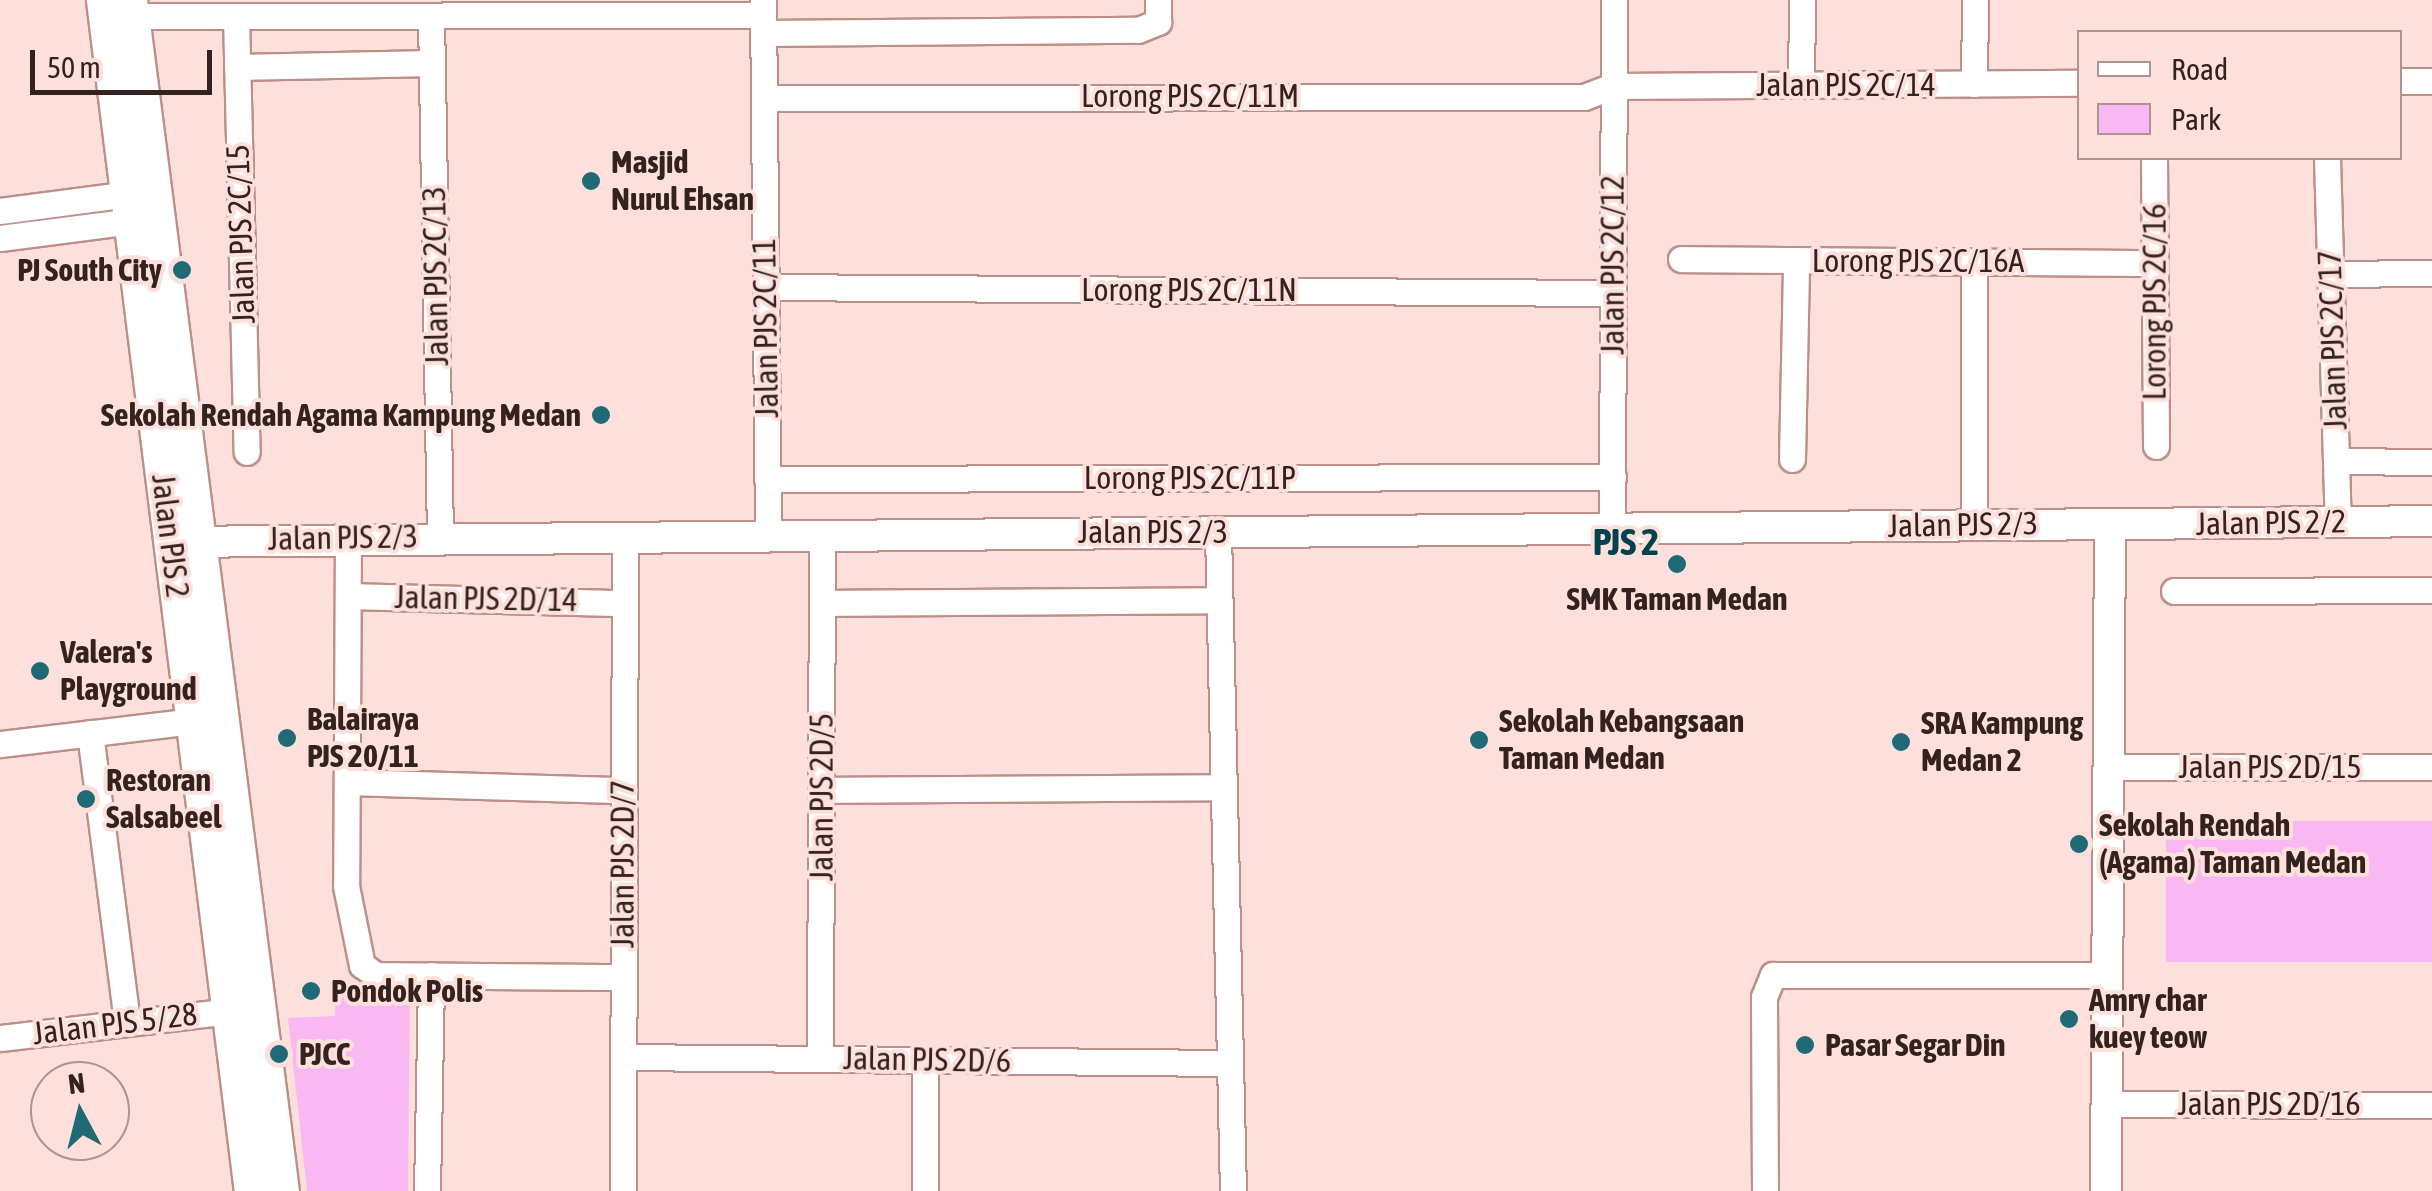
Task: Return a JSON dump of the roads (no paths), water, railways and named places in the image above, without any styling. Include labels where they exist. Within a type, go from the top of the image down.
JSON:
[{"type":"main road","name":"Jalan PJS 2","points":[[121,5],[183,542],[193,721],[252,1191]]},
{"type":"main road","points":[[183,542],[281,1191]]},
{"type":"street","points":[[121,5],[432,16],[763,16],[1138,30],[1158,22],[1158,0]]},
{"type":"street","name":"Jalan PJS 2C/12","points":[[1612,529],[1614,0]]},
{"type":"street","points":[[1801,86],[1802,0]]},
{"type":"street","points":[[1974,84],[1975,0]]},
{"type":"street","name":"Jalan PJS 2C/15","points":[[223,11],[237,67],[247,452]]},
{"type":"street","name":"Jalan PJS 2C/13","points":[[432,16],[440,537]]},
{"type":"street","name":"Jalan PJS 2C/11","points":[[763,16],[768,536]]},
{"type":"street","points":[[237,67],[432,63]]},
{"type":"street","points":[[2402,82],[2432,81]]},
{"type":"street","name":"Jalan PJS 2C/14","points":[[1614,86],[2077,84]]},
{"type":"street","name":"Lorong PJS 2C/11M","points":[[764,98],[1584,98],[1614,86]]},
{"type":"street","name":"Lorong PJS 2C/16","points":[[2154,160],[2156,446]]},
{"type":"street","name":"Jalan PJS 2C/17","points":[[2327,160],[2338,522]]},
{"type":"street","points":[[0,211],[142,206]]},
{"type":"street","points":[[0,238],[142,206]]},
{"type":"street","name":"Lorong PJS 2C/16A","points":[[1682,259],[2155,263]]},
{"type":"street","points":[[1792,459],[1796,260]]},
{"type":"street","points":[[1974,262],[1974,525]]},
{"type":"street","points":[[2331,274],[2432,273]]},
{"type":"street","name":"Lorong PJS 2C/11N","points":[[766,286],[1613,293]]},
{"type":"street","points":[[2336,461],[2432,462]]},
{"type":"street","name":"Lorong PJS 2C/11P","points":[[768,479],[1612,477]]},
{"type":"street","name":"Jalan PJS 2/2","points":[[2110,524],[2432,521]]},
{"type":"street","points":[[2106,1191],[2110,524]]},
{"type":"street","name":"Jalan PJS 2/3","points":[[183,542],[348,536],[822,536],[2110,524]]},
{"type":"street","points":[[1218,532],[1220,786],[1233,1191]]},
{"type":"street","points":[[348,536],[346,782],[352,931],[362,965],[376,975],[624,977]]},
{"type":"street","name":"Jalan PJS 2D/7","points":[[623,1191],[625,536]]},
{"type":"street","name":"Jalan PJS 2D/5","points":[[820,1058],[822,536]]},
{"type":"street","points":[[2174,591],[2432,590]]},
{"type":"street","name":"Jalan PJS 2D/14","points":[[348,596],[624,603]]},
{"type":"street","points":[[823,603],[1219,600]]},
{"type":"street","points":[[0,744],[193,721]]},
{"type":"street","points":[[90,732],[126,1023]]},
{"type":"street","name":"Jalan PJS 2D/15","points":[[2108,767],[2432,768]]},
{"type":"street","points":[[346,782],[623,790]]},
{"type":"street","points":[[822,790],[1220,786]]},
{"type":"street","points":[[427,1191],[432,975]]},
{"type":"street","points":[[1765,1191],[1764,996],[1773,975],[2107,975]]},
{"type":"street","name":"Jalan PJS 5/28","points":[[0,1038],[229,1011]]},
{"type":"street","name":"Jalan PJS 2D/6","points":[[624,1056],[1230,1063]]},
{"type":"street","points":[[925,1191],[926,1060]]},
{"type":"street","name":"Jalan PJS 2D/16","points":[[2106,1104],[2432,1105]]},
{"type":"place","name":"Masjid Nurul Ehsan","points":[[591,181]]},
{"type":"place","name":"PJ South City","points":[[182,270]]},
{"type":"place","name":"Sekolah Rendah Agama Kampung Medan","points":[[601,415]]},
{"type":"place","name":"SMK Taman Medan","points":[[1677,564]]},
{"type":"place","name":"Valera's Playground","points":[[40,671]]},
{"type":"place","name":"Balairaya PJS 20/11","points":[[287,738]]},
{"type":"place","name":"Sekolah Kebangsaan Taman Medan","points":[[1479,740]]},
{"type":"place","name":"SRA Kampung Medan 2","points":[[1901,742]]},
{"type":"place","name":"Restoran Salsabeel","points":[[86,799]]},
{"type":"place","name":"Sekolah Rendah (Agama) Taman Medan","points":[[2079,844]]},
{"type":"place","name":"Pondok Polis","points":[[311,991]]},
{"type":"place","name":"Amry char kuey teow","points":[[2069,1019]]},
{"type":"place","name":"Pasar Segar Din","points":[[1805,1045]]},
{"type":"place","name":"PJCC","points":[[279,1054]]},
{"type":"district","name":"PJS 2","points":[[1626,542]]}]
